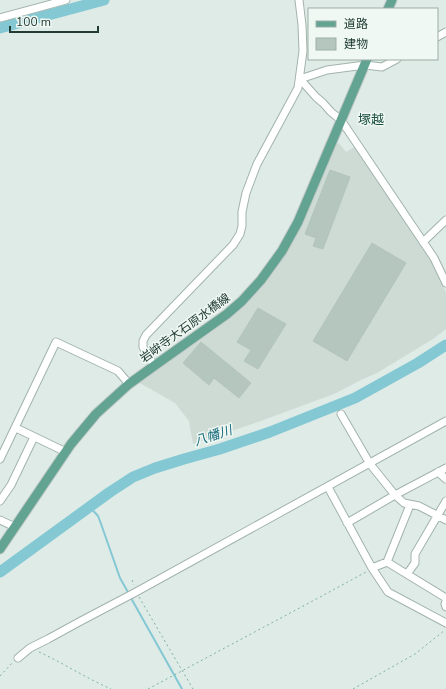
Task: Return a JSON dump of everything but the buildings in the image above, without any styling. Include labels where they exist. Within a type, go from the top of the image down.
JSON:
[{"type":"main road","name":"岩峅寺大石原水橋線","points":[[0,549],[66,452],[96,414],[129,384],[228,314],[262,280],[282,251],[298,222],[366,62]]},
{"type":"street","points":[[0,18],[66,0]]},
{"type":"street","points":[[154,366],[143,347],[143,341],[146,335],[238,239],[242,226],[242,212],[246,193],[257,164],[298,88],[303,51],[299,0]]},
{"type":"street","points":[[300,79],[327,70],[366,62],[382,67],[395,60]]},
{"type":"street","points":[[300,79],[316,97],[341,120],[434,258],[446,283]]},
{"type":"street","points":[[423,242],[446,220]]},
{"type":"street","points":[[0,459],[56,342],[118,371],[129,384]]},
{"type":"street","points":[[341,414],[370,464],[395,495],[404,504],[419,506],[446,520]]},
{"type":"street","points":[[18,658],[30,648],[136,592],[446,422]]},
{"type":"street","points":[[16,428],[66,452]]},
{"type":"street","points":[[0,501],[11,485],[34,436]]},
{"type":"street","points":[[347,523],[446,468]]},
{"type":"street","points":[[438,472],[446,479]]},
{"type":"street","points":[[328,487],[372,568],[388,592],[446,624]]},
{"type":"street","points":[[407,574],[415,563],[415,554],[446,501]]},
{"type":"street","points":[[372,568],[387,562],[410,505]]},
{"type":"street","points":[[0,520],[15,527]]},
{"type":"street","points":[[387,562],[446,598]]},
{"type":"street","points":[[446,602],[446,607]]},
{"type":"path","points":[[148,689],[372,568]]},
{"type":"path","points":[[136,592],[193,689]]},
{"type":"path","points":[[353,689],[415,654],[446,629]]},
{"type":"path","points":[[30,648],[111,689]]},
{"type":"path","points":[[0,676],[18,658]]},
{"type":"shaded area","points":[[339,143],[346,152],[356,146],[423,249],[433,260],[446,293],[446,329],[433,339],[377,373],[334,394],[193,444],[189,421],[175,403],[138,382],[213,331],[256,292],[333,146]]},
{"type":"waterway","points":[[0,28],[104,0]]},
{"type":"waterway","name":"八幡川","points":[[0,572],[133,477],[155,468],[220,449],[270,432],[355,398],[418,363],[446,345]]},
{"type":"waterway","points":[[89,506],[98,516],[120,578],[129,594]]},
{"type":"waterway","points":[[131,598],[182,689]]},
{"type":"district","name":"塚越","points":[[371,120]]}]
